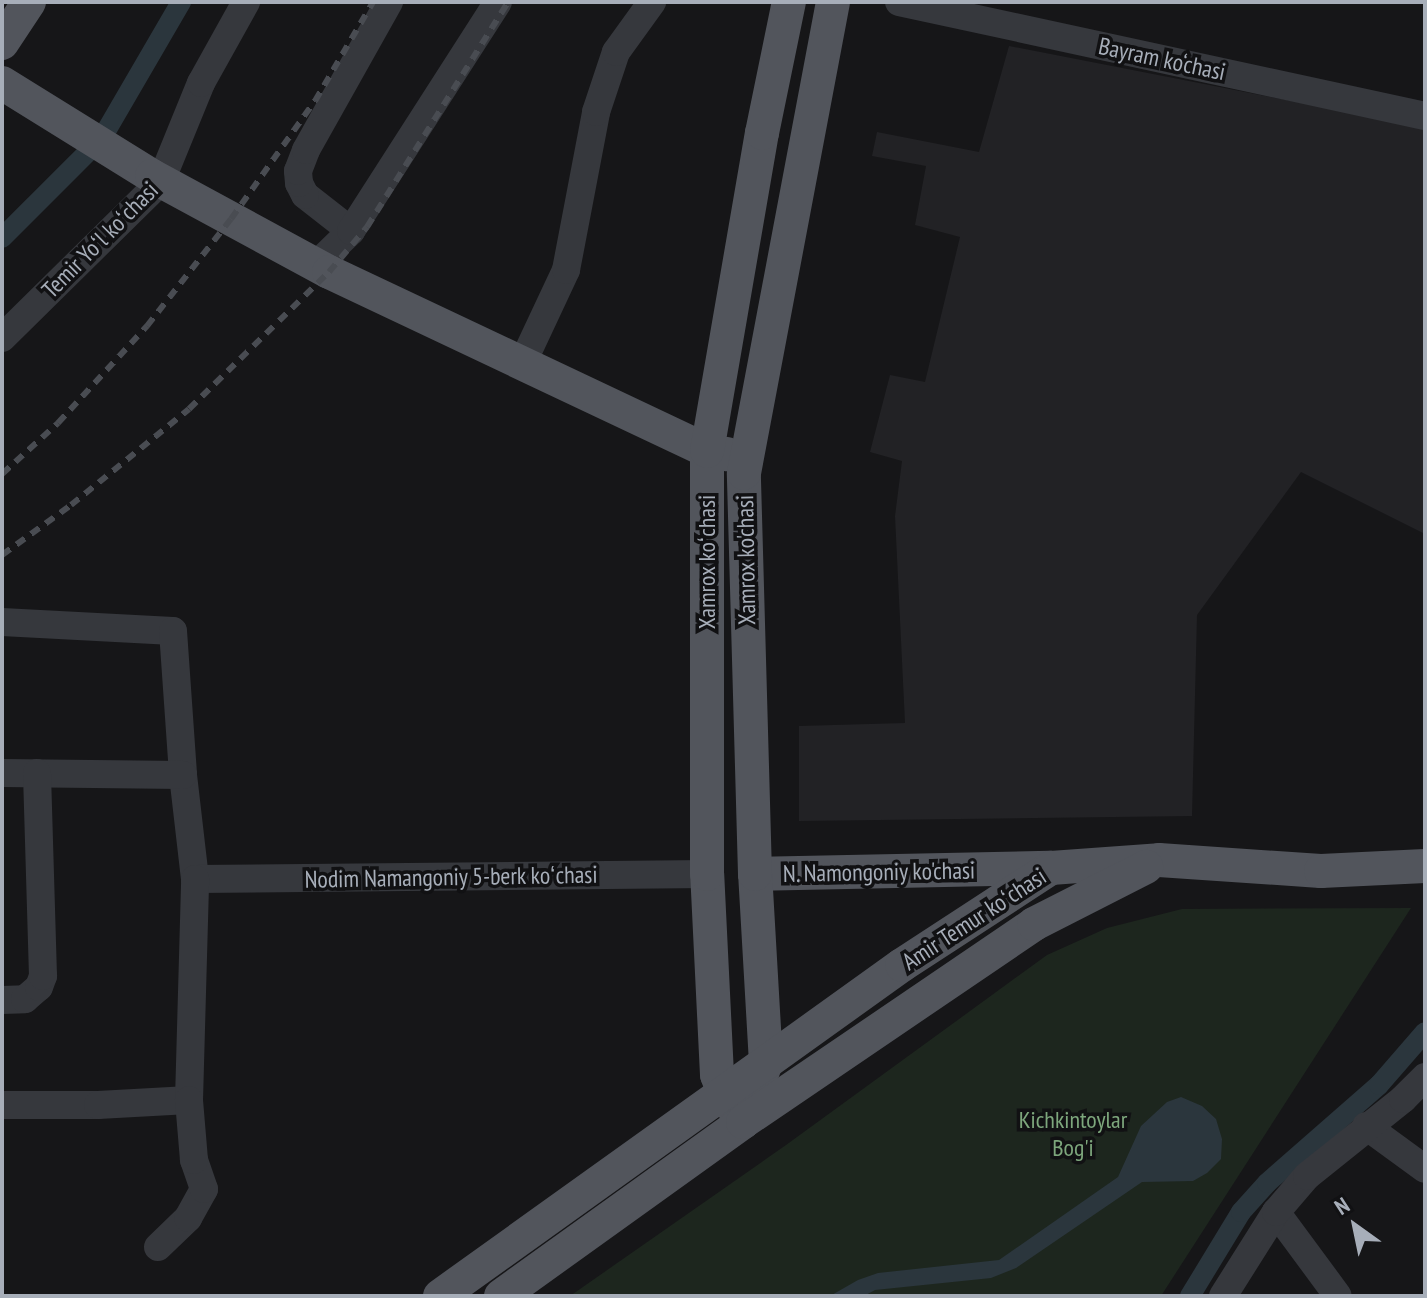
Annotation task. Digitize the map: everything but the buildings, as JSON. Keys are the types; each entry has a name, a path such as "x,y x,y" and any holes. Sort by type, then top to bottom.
{"main road":[{"path":"2,43 29,2"},
{"name":"Xamrox koʻchasi","path":"743,1122 724,1094 717,1075 707,874 707,451 762,133 789,2"},
{"name":"Xamrox ko'chasi","path":"743,1122 766,1063 755,874 744,473 833,2"},
{"path":"2,83 157,178 317,264 707,451 747,457"},
{"path":"1159,860 1321,871 1425,866"},
{"name":"Amir Temur koʻchasi","path":"440,1296 902,965 1051,868 1159,860"},
{"name":"Amir Temur koʻchasi","path":"501,1296 743,1122 1034,924 1159,860"},
{"name":"N. Namongoniy ko'chasi","path":"755,874 1051,868"}],"street":[{"name":"Temir Yoʻl koʻchasi","path":"2,338 157,178 201,83 246,2"},
{"path":"351,231 305,195 298,171 306,150 389,2"},
{"path":"317,264 351,231 498,2"},
{"path":"522,364 566,270 596,112 616,52 652,2"},
{"name":"Bayram ko‘chasi","path":"899,2 1425,116"},
{"path":"2,622 173,631 183,775 195,879 189,1100 194,1160 204,1189 188,1218 158,1247"},
{"path":"2,773 183,775"},
{"path":"2,1000 25,999 39,987 43,976 37,773"},
{"name":"Nodim Namangoniy 5-berk koʻchasi","path":"195,879 707,874"},
{"path":"1223,1296 1276,1212 1307,1176 1403,1099 1425,1077"},
{"path":"2,1105 98,1105 189,1100"},
{"path":"1366,1126 1425,1169"},
{"path":"1276,1212 1338,1296"}],"shaded area":[{"path":"1009,46 1425,127 1425,534 1301,472 1197,615 1192,816 799,821 799,726 905,723 895,516 902,461 870,452 890,375 925,382 960,237 915,225 926,166 872,156 877,132 979,152"},
{"path":"1181,1097 1202,1106 1216,1119 1222,1139 1221,1159 1193,1181 1142,1182 1016,1268 991,1278 875,1290 864,1296 830,1296 878,1273 999,1260 1118,1177 1141,1126 1167,1102"}],"green space":[{"name":"Kichkintoylar Bog'i","path":"1411,908 1161,1296 570,1296 786,1145 1047,955 1107,928 1182,909"}],"waterway":[{"path":"2,238 102,138 181,2"},
{"path":"1190,1296 1241,1212 1267,1183 1379,1085 1425,1032"}],"railway":[{"path":"2,474 58,423 147,326 231,219 315,101 373,2"},
{"path":"2,555 71,505 189,409 329,272 367,227 508,2"}]}
